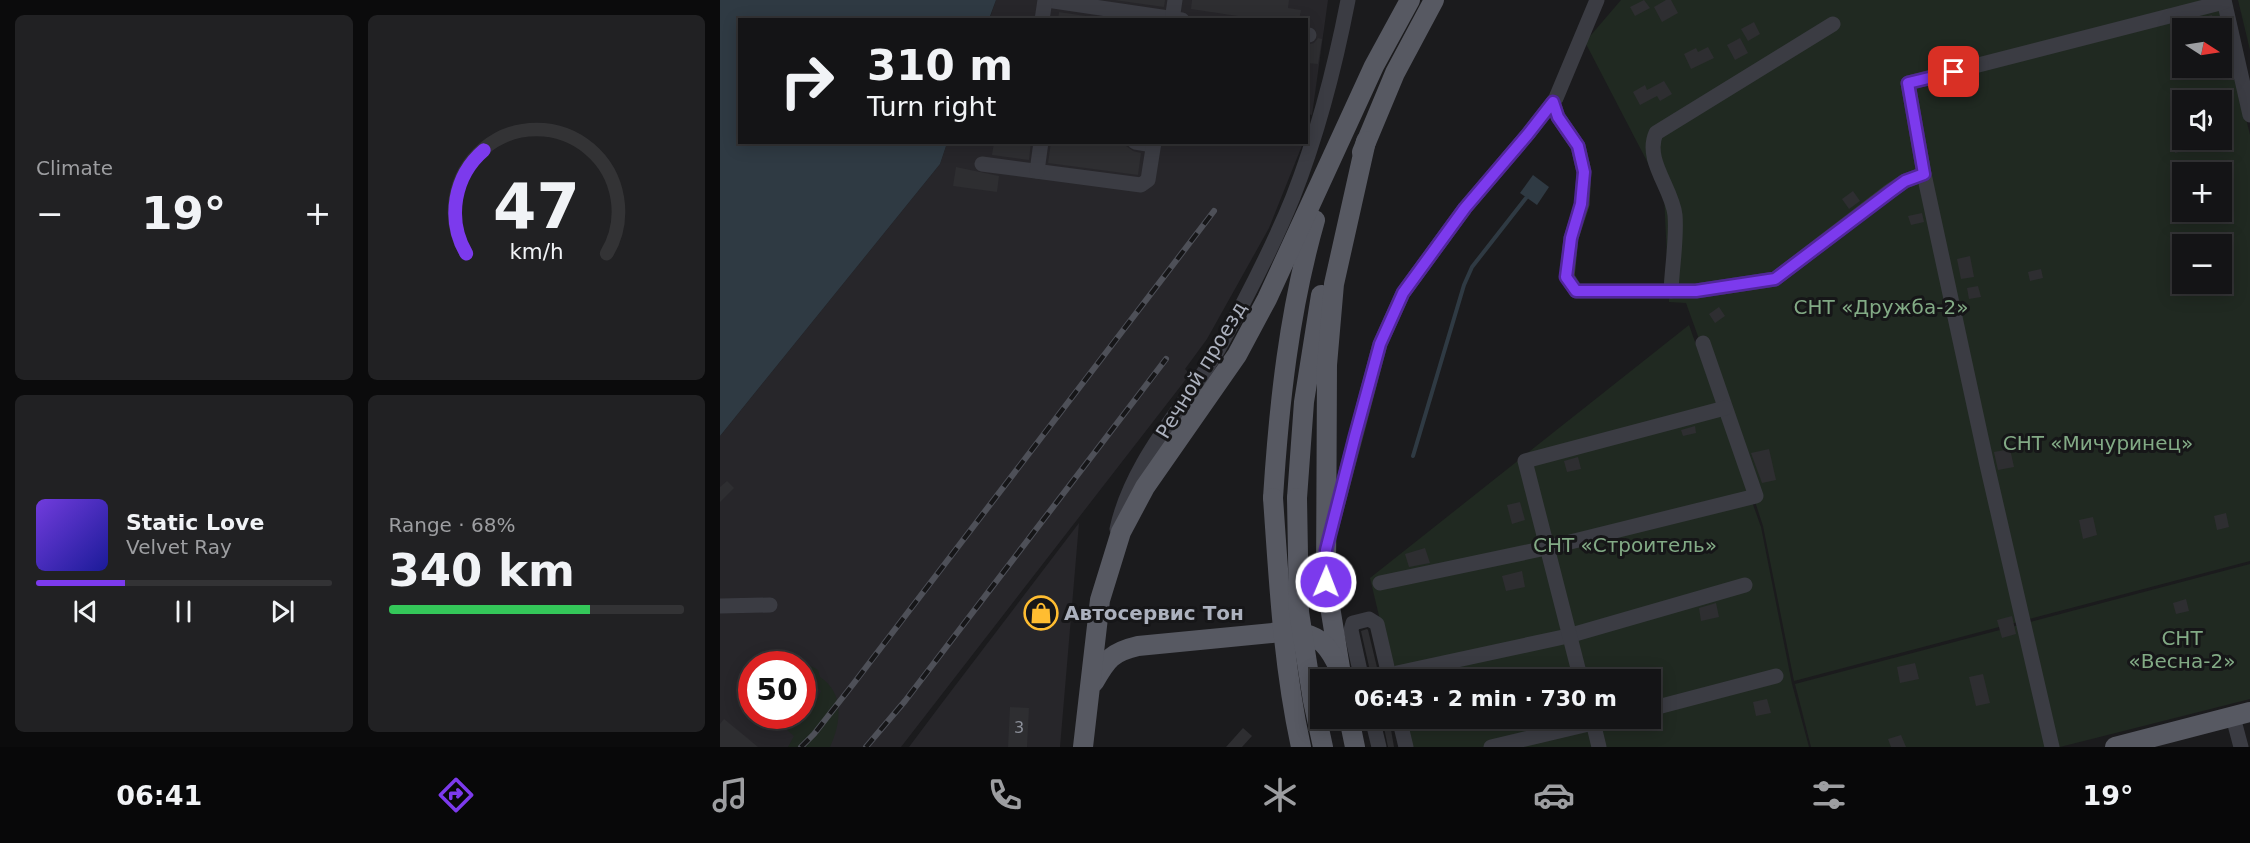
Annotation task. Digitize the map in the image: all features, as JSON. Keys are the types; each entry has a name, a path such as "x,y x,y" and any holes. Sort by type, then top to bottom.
{"main road":[{"path":"1109,568 1132,508 1237,354 1267,299 1374,66 1410,0"},
{"path":"1323,747 1299,612 1298,498 1304,402 1330,252 1357,162 1395,73 1434,0"},
{"path":"1340,669 1326,582 1327,365 1334,284 1366,141"},
{"path":"1301,747 1292,708 1281,617 1273,498 1279,403 1294,306 1305,254 1333,156"},
{"name":"Речной проезд","path":"1083,747 1100,600 1109,568"},
{"path":"1090,690 1106,661 1120,650 1138,646 1292,631 1311,634 1328,647 1338,669"},
{"path":"2115,747 2158,742 2241,715"},
{"path":"1351,729 1355,747"}],"street":[{"path":"1042,18 1046,0 1168,18"},
{"path":"1174,0 1175,18"},
{"name":"Речной проезд","path":"1109,568 1121,511 1133,483 1171,419 1217,351 1256,280 1293,197 1329,85 1348,0"},
{"path":"1326,550 1380,344 1403,293 1465,208 1553,102 1597,0"},
{"path":"2052,747 1989,476 1924,174 1908,83 2224,1 2250,115"},
{"path":"1671,291 1675,215 1668,189 1655,161 1656,133 1833,24"},
{"path":"1553,102 1558,117 1578,146 1584,172 1581,204 1571,238 1566,277 1576,291 1696,291 1775,279 1905,181 1924,174"},
{"path":"1037,171 1041,144"},
{"path":"982,164 1141,185 1148,180 1153,144"},
{"path":"1380,583 1546,548 1756,496 1703,344"},
{"path":"1578,669 1525,461 1725,408"},
{"path":"1424,669 1568,636 1745,585"},
{"path":"720,606 770,605"},
{"path":"1360,669 1351,630 1353,623 1369,619 1377,624 1391,669"},
{"path":"1661,706 1776,676"},
{"path":"2241,715 2241,747"},
{"path":"1375,729 1379,747"},
{"path":"1402,729 1406,747"},
{"path":"1491,747 1561,729"},
{"path":"1594,729 1599,747"}],"shaded area":[{"path":"720,0 996,0 989,18 738,18 738,144 947,144 940,164 720,436"},
{"path":"996,0 1328,0 1312,115 1308,114 1308,18 990,18"},
{"path":"947,144 1303,144 1269,228 1207,339 1185,369 1190,374 901,747 720,747 720,436 940,164"},
{"path":"1533,175 1549,187 1537,205 1520,193"},
{"name":"Автосервис Тон","path":"1079,523 1060,747 909,747 942,703"}],"green space":[{"path":"1621,0 2218,0 2222,18 2172,18 2172,78 2232,78 2232,59 2250,135 2250,561 1794,681 1763,526 1730,425 1686,303 1669,302 1664,194 1585,42"},
{"path":"2238,0 2250,0 2250,50"},
{"name":"СНТ «Строитель»","path":"1689,325 1761,527 1792,684 1809,747 1409,747 1405,729 1661,729 1661,669 1392,669 1370,578"},
{"name":"СНТ «Весна-2»","path":"2250,564 2250,699 2060,747 1811,747 1795,684"},
{"path":"816,669 820,677 834,691 839,709 837,729 830,747 788,747 794,736 786,729 816,729 816,702 821,691 816,686"}],"building":[{"path":"1114,0 1165,0 1164,7"},
{"path":"1192,0 1289,0 1288,8 1301,10 1299,18 1251,18 1191,9"},
{"path":"1644,0 1650,8 1635,16 1630,7"},
{"path":"1666,0 1671,0 1678,13 1662,22 1654,7"},
{"path":"1059,12 1099,18 1058,18"},
{"path":"1754,22 1760,34 1748,41 1741,29"},
{"path":"1318,38 1322,39 1318,64 1308,63 1308,44 1314,43"},
{"path":"1740,38 1748,53 1735,60 1727,45"},
{"path":"1708,47 1714,58 1691,69 1684,54 1696,48 1698,52"},
{"path":"1664,81 1672,94 1660,101 1657,96 1640,105 1633,92 1645,85 1647,90"},
{"path":"994,144 1031,144 1029,160 992,155"},
{"path":"1051,144 1112,144 1126,146 1141,153 1138,175 1048,163"},
{"path":"956,167 999,176 997,192 953,186"},
{"path":"1853,191 1860,201 1849,209 1842,199"},
{"path":"1922,213 1924,222 1911,225 1908,216"},
{"path":"1970,256 1974,277 1961,279 1957,259"},
{"path":"2041,269 2043,278 2030,281 2028,272"},
{"path":"1978,286 1981,297 1969,299 1967,288"},
{"path":"1719,307 1725,316 1715,323 1709,314"},
{"path":"1695,426 1696,433 1683,436 1681,430"},
{"path":"1769,449 1776,480 1762,483 1751,453"},
{"path":"2010,449 2014,467 1998,470 1994,452"},
{"path":"1578,457 1581,469 1567,472 1564,461"},
{"path":"727,481 734,488 720,502 720,487"},
{"path":"1520,502 1525,520 1512,524 1507,505"},
{"path":"2226,513 2229,527 2217,530 2214,516"},
{"path":"2093,517 2097,535 2083,539 2079,520"},
{"path":"1425,548 1430,563 1409,567 1405,554"},
{"path":"1522,571 1525,587 1506,591 1502,576"},
{"path":"2186,599 2189,611 2176,614 2173,603"},
{"path":"1716,603 1719,617 1701,621 1699,608"},
{"path":"2012,616 2016,634 2002,638 1997,620"},
{"path":"1368,630 1377,669 1370,669 1361,631"},
{"path":"1915,663 1919,679 1900,683 1897,667"},
{"path":"1983,674 1990,703 1976,706 1969,677"},
{"path":"1767,699 1771,713 1756,716 1753,702"},
{"path":"1010,707 1029,708 1027,747 1008,747"},
{"path":"724,719 758,747 720,747 720,724"},
{"path":"1243,728 1252,736 1242,747 1226,747"},
{"path":"1384,729 1391,729 1394,747 1388,747"},
{"path":"1901,735 1906,747 1891,747 1888,739"}],"waterway":[{"path":"1413,456 1464,285 1472,267 1526,198"}],"railway":[{"path":"801,747 854,683 1214,211"},
{"path":"866,747 905,701 1166,359"}],"place":[{"name":"Автосервис Тон","path":"1041,613"}],"route":[{"path":"1326,582 1326,550 1355,436 1380,344 1403,293 1465,208 1553,102 1558,117 1578,146 1584,172 1581,204 1571,238 1566,277 1576,291 1696,291 1775,279 1905,181 1924,174 1908,83 1954,72"}],"park label":[{"name":"СНТ «Дружба-2»","path":"1881,307"},
{"name":"СНТ «Мичуринец»","path":"2098,443"}]}
